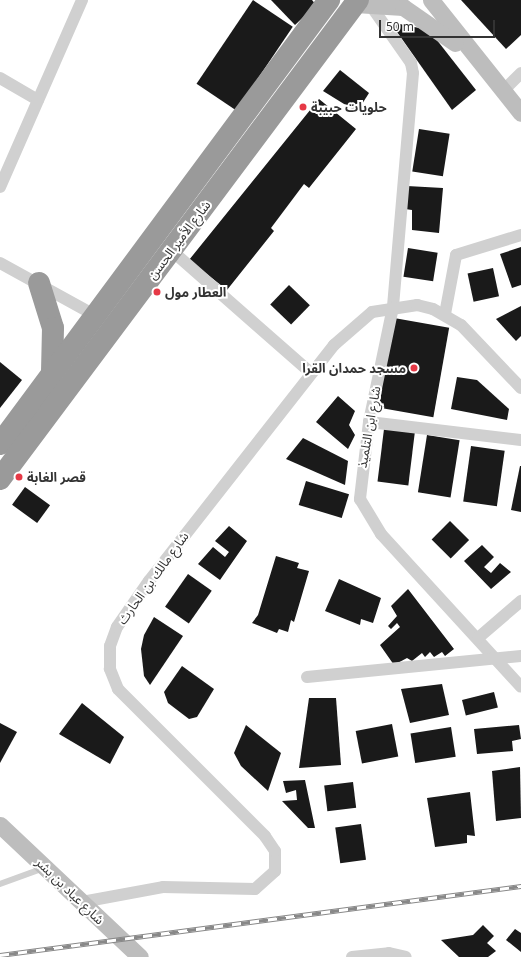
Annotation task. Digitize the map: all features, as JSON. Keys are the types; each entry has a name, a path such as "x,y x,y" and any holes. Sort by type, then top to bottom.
{"highway":[{"name":"شارع الأمير الحسن","path":"0,444 94,314 329,0"},
{"name":"شارع الأمير الحسن","path":"0,480 171,250 360,2"},
{"path":"39,283 53,328 52,373"}],"street":[{"path":"0,187 82,0"},
{"path":"431,0 471,55 521,114"},
{"path":"360,2 388,3 418,15 471,55"},
{"name":"شارع ابن التلميذ","path":"360,2 413,67 393,307 369,422 359,489 363,509 381,534 478,638 521,687"},
{"path":"502,92 521,73"},
{"path":"0,78 38,100"},
{"path":"445,314 456,255 521,235"},
{"path":"171,250 312,373"},
{"path":"0,261 114,326"},
{"name":"شارع مالك بن الحارث","path":"82,902 163,887 255,889 275,871 275,851 265,836 118,689 110,669 110,646 116,627 149,581 312,373 350,328 372,312 393,307 417,306 445,314 477,339 521,388"},
{"path":"369,422 521,440"},
{"path":"478,638 521,601"},
{"path":"307,677 493,656 521,656"},
{"name":"شارع عباد بن بشر","path":"0,825 140,957"},
{"path":"352,957 389,955 406,957"}],"lane":[{"path":"0,884 46,867"}],"building":[{"path":"253,0 293,27 236,111 197,84"},
{"path":"271,0 312,0 316,5 295,25"},
{"path":"461,0 521,0 521,35 506,49"},
{"path":"390,22 429,30 476,90 452,110"},
{"path":"340,70 369,93 357,112 323,91"},
{"path":"319,99 356,129 309,188 304,184 271,228 274,231 227,290 189,260"},
{"path":"419,129 450,134 443,176 412,171"},
{"path":"407,186 443,188 439,233 412,230 412,210 405,209"},
{"path":"521,247 521,285 512,288 500,254"},
{"path":"408,248 438,253 433,281 403,277"},
{"path":"493,268 499,296 474,302 468,273"},
{"path":"289,285 310,305 291,325 270,304"},
{"path":"521,306 521,336 516,341 496,319"},
{"name":"مسجد حمدان القرا","path":"394,318 449,328 433,417 378,408"},
{"path":"0,362 22,380 0,408"},
{"path":"457,377 477,380 509,409 507,420 451,409"},
{"path":"338,396 355,411 349,425 355,435 348,449 316,422"},
{"path":"384,429 415,433 408,485 378,482"},
{"path":"427,435 460,440 451,497 418,492"},
{"path":"303,438 348,461 345,485 286,459"},
{"path":"471,446 505,451 497,506 463,501"},
{"path":"521,466 521,512 511,510"},
{"path":"306,481 349,494 342,518 299,505"},
{"path":"25,487 50,505 37,523 12,505"},
{"path":"450,521 469,540 451,558 432,539"},
{"path":"229,526 247,541 220,580 198,564 213,547 225,557 229,552 215,541"},
{"path":"482,545 494,557 484,567 491,573 500,563 511,572 491,589 464,561"},
{"path":"276,556 299,563 297,568 309,571 294,622 291,620 288,632 279,629 277,633 252,623 258,615"},
{"path":"188,574 212,591 189,623 165,607"},
{"path":"339,579 381,598 373,623 361,619 360,625 325,611"},
{"path":"408,589 454,649 445,656 442,652 434,657 430,652 425,657 422,653 412,661 407,658 394,665 380,645 400,627 397,623 391,629 388,626 397,616 391,606"},
{"path":"154,617 183,636 150,685 144,676 141,649 144,635"},
{"path":"182,666 214,689 197,717 189,719 168,703 164,692"},
{"path":"442,684 449,715 410,723 401,689"},
{"path":"494,692 498,708 466,716 462,700"},
{"path":"309,698 336,698 341,765 299,768"},
{"path":"82,703 124,737 110,764 59,734"},
{"path":"0,723 17,732 0,763"},
{"path":"392,724 398,756 362,763 356,731"},
{"path":"246,725 281,753 268,791 241,766 234,753"},
{"path":"519,725 521,739 512,741 513,751 477,754 474,729"},
{"path":"451,727 456,757 415,763 411,733"},
{"path":"520,767 521,818 496,821 492,771"},
{"path":"305,780 315,828 308,828 282,801 297,800 296,790 286,793 283,781"},
{"path":"353,782 356,808 327,811 324,786"},
{"path":"470,792 475,836 467,835 467,843 435,847 427,798"},
{"path":"361,824 366,860 340,863 335,828"},
{"path":"483,925 494,936 487,943 496,951 488,957 459,957 441,940 473,935"},
{"path":"515,929 521,933 521,952 506,940"}],"railway":[{"path":"0,955 521,886"}],"place":[{"name":"حلويات حبيبة","path":"303,107"},
{"name":"العطار مول","path":"157,292"},
{"name":"مسجد حمدان القرا","path":"414,368"},
{"name":"قصر الغابة","path":"19,477"}]}
